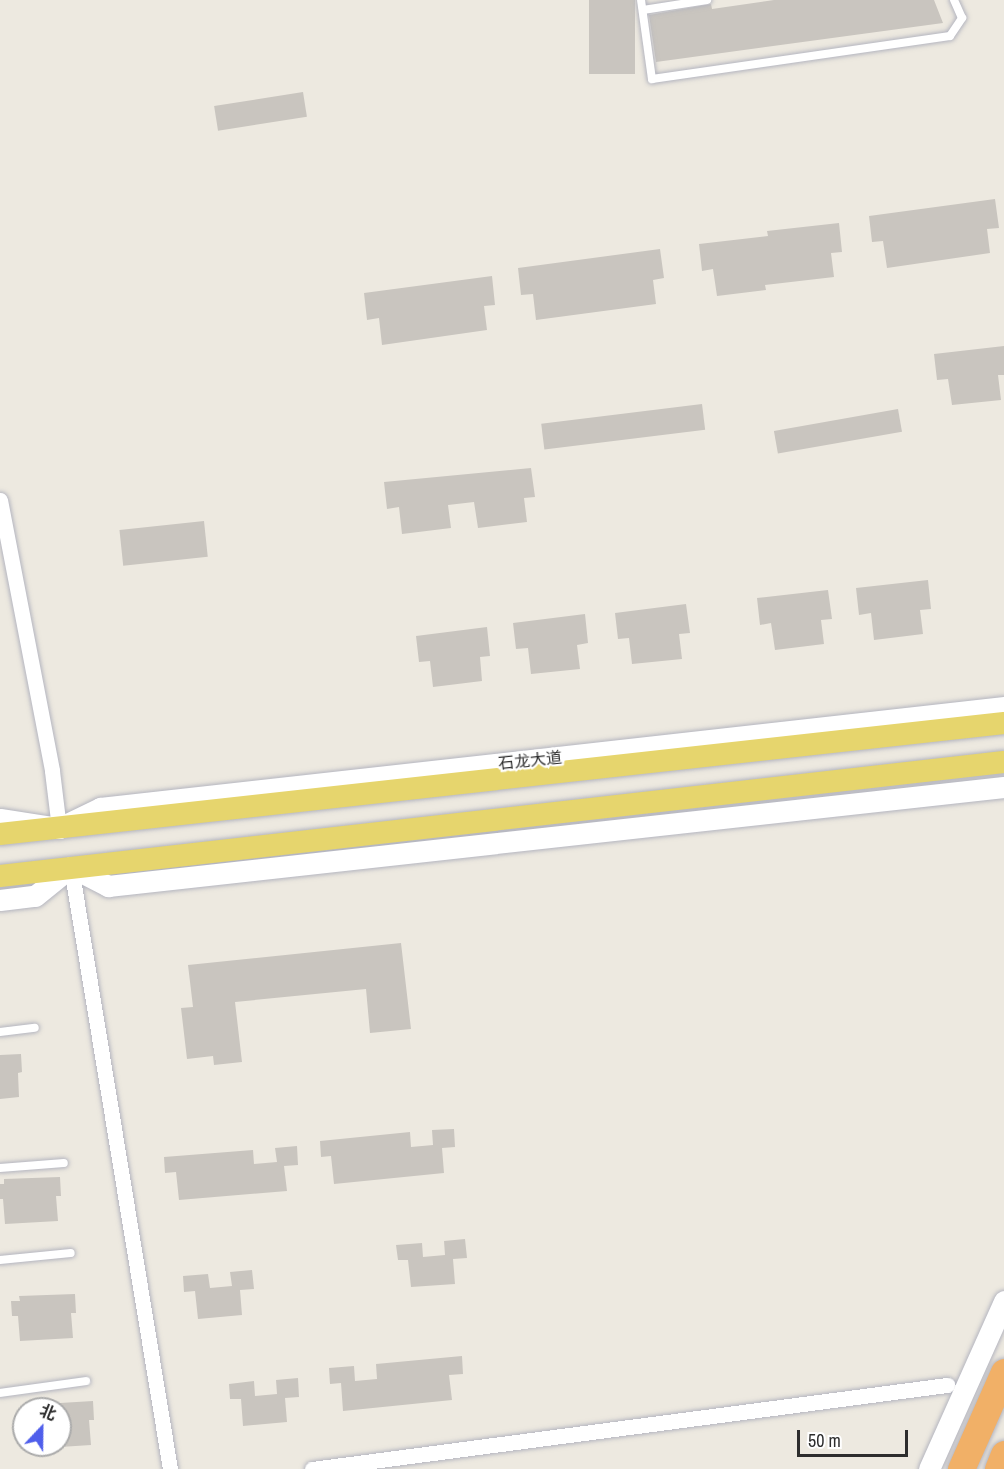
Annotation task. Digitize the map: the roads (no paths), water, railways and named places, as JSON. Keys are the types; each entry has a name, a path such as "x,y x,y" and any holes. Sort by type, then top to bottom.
{"highway":[{"path":"962,1469 1004,1372"},
{"path":"998,1469 1004,1454"}],"main road":[{"name":"石龙大道","path":"0,834 1004,723"},
{"path":"0,876 1004,762"}],"street":[{"path":"0,500 52,771 59,828"},
{"name":"石龙大道","path":"0,819 59,828 100,808 1004,706"},
{"path":"71,867 108,886 1004,787"},
{"path":"0,900 35,896 71,867"},
{"path":"71,867 170,1469"},
{"path":"929,1469 1004,1301"},
{"path":"312,1469 947,1385"}],"lane":[{"path":"641,0 651,79 950,36 962,18 954,0"},
{"path":"643,10 707,0"},
{"path":"0,1032 35,1028"},
{"path":"0,1168 64,1163"},
{"path":"0,1260 71,1253"},
{"path":"0,1393 86,1381"}]}
